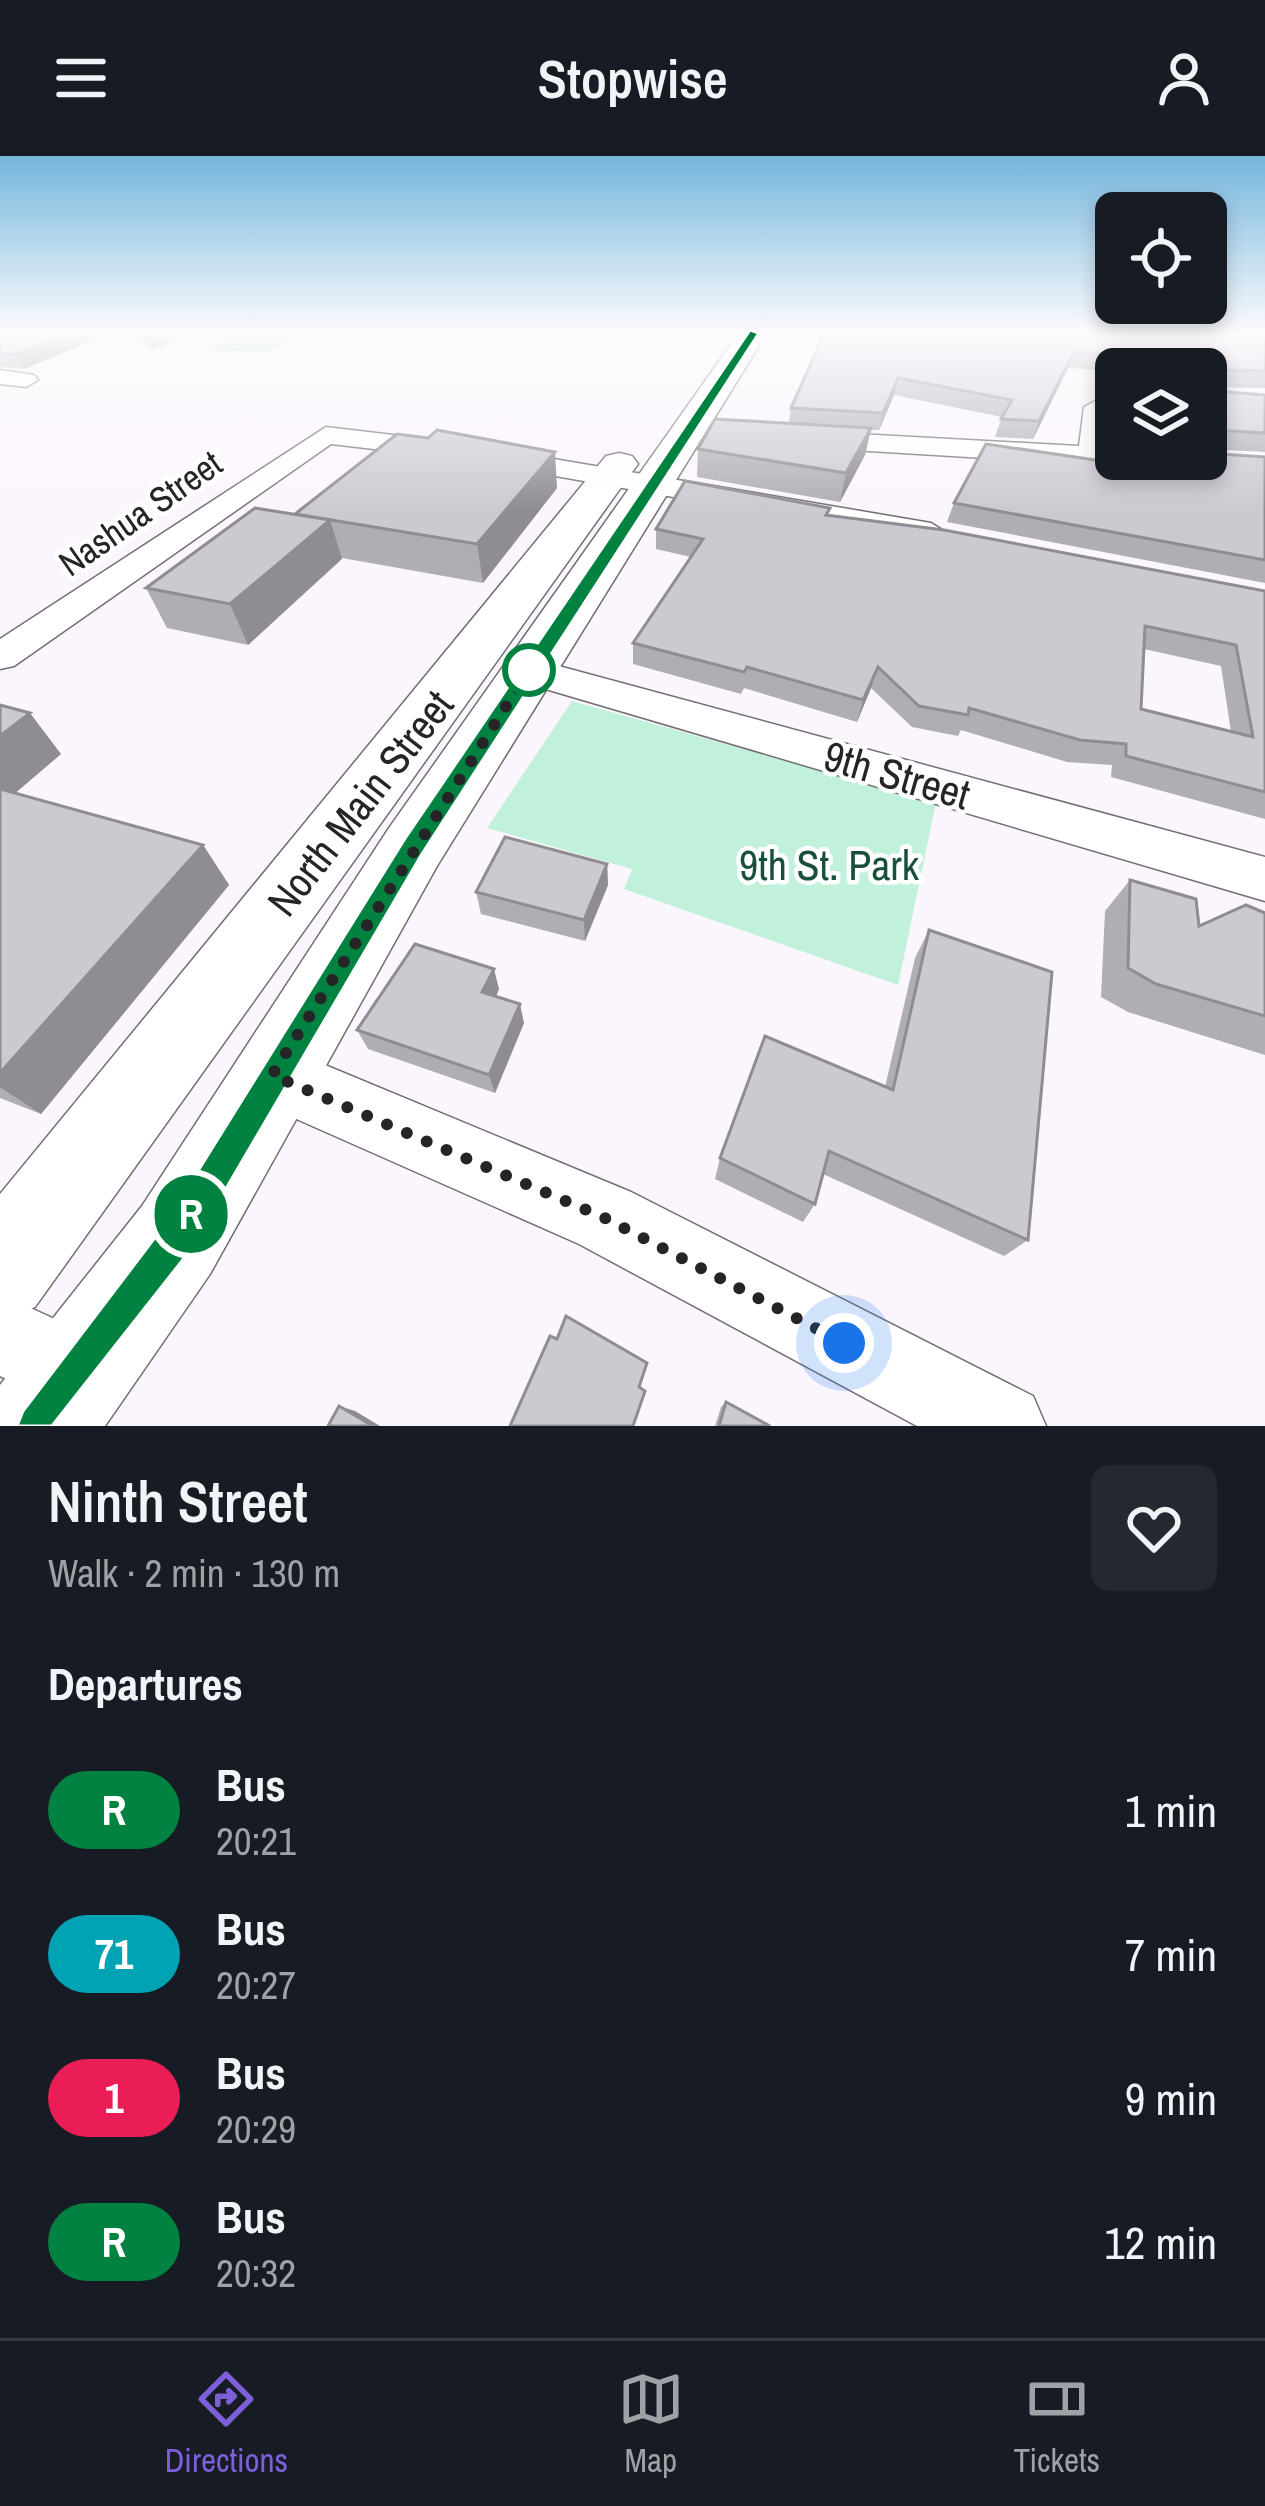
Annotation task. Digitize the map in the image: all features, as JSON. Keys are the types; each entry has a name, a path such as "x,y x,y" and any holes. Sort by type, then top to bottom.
{"main road":[{"name":"North Main Street","path":"0,1272 665,456 692,392"},
{"name":"North Main Street","path":"58,1399 176,1240 272,1075 665,456 710,392"}],"street":[{"name":"Nashua Street","path":"0,656 326,435 665,456"},
{"path":"780,438 1095,456"},
{"path":"665,456 974,542"},
{"name":"9th Street","path":"529,671 1265,879"},
{"path":"272,1075 605,1218 1003,1426"},
{"path":"0,1334 58,1399"}],"green space":[{"name":"9th St. Park","path":"572,701 936,803 898,985 624,889 632,869 487,828"}],"building":[{"path":"798,392 892,392 883,413 791,408"},
{"path":"972,392 1054,392 1039,421 1001,419 1012,400"},
{"path":"1227,392 1265,395 1265,433 1227,431"},
{"path":"715,419 871,428 846,473 698,449"},
{"path":"437,430 555,452 477,544 295,514 397,434 428,438"},
{"path":"986,444 1095,460 1095,480 1227,480 1227,454 1265,457 1265,560 954,503"},
{"path":"685,481 830,508 826,515 944,530 1265,591 1265,792 1126,756 1126,744 1080,740 969,708 968,715 919,706 878,667 863,700 747,667 744,672 633,643 703,539 656,529","holes":["1145,626 1236,645 1253,737 1141,709"]},
{"path":"255,508 330,520 230,604 146,588"},
{"path":"0,705 30,713 0,736"},
{"path":"0,789 203,845 0,1073"},
{"path":"505,837 607,864 584,920 476,892"},
{"path":"1130,880 1196,899 1199,926 1246,905 1265,913 1265,1016 1156,984 1128,968"},
{"path":"929,930 1052,972 1028,1240 829,1151 815,1204 720,1158 765,1036 893,1090"},
{"path":"415,944 494,969 482,992 520,1004 489,1075 357,1030"},
{"path":"566,1316 647,1363 639,1387 645,1391 633,1426 510,1426 550,1336 557,1339"},
{"path":"726,1402 770,1426 719,1426"},
{"path":"339,1406 373,1426 328,1426"}],"bus line":[{"name":"R","path":"38,1426 176,1240 413,847 712,392"}],"route":[{"path":"529,670 272,1075 605,1218 844,1343"}]}
